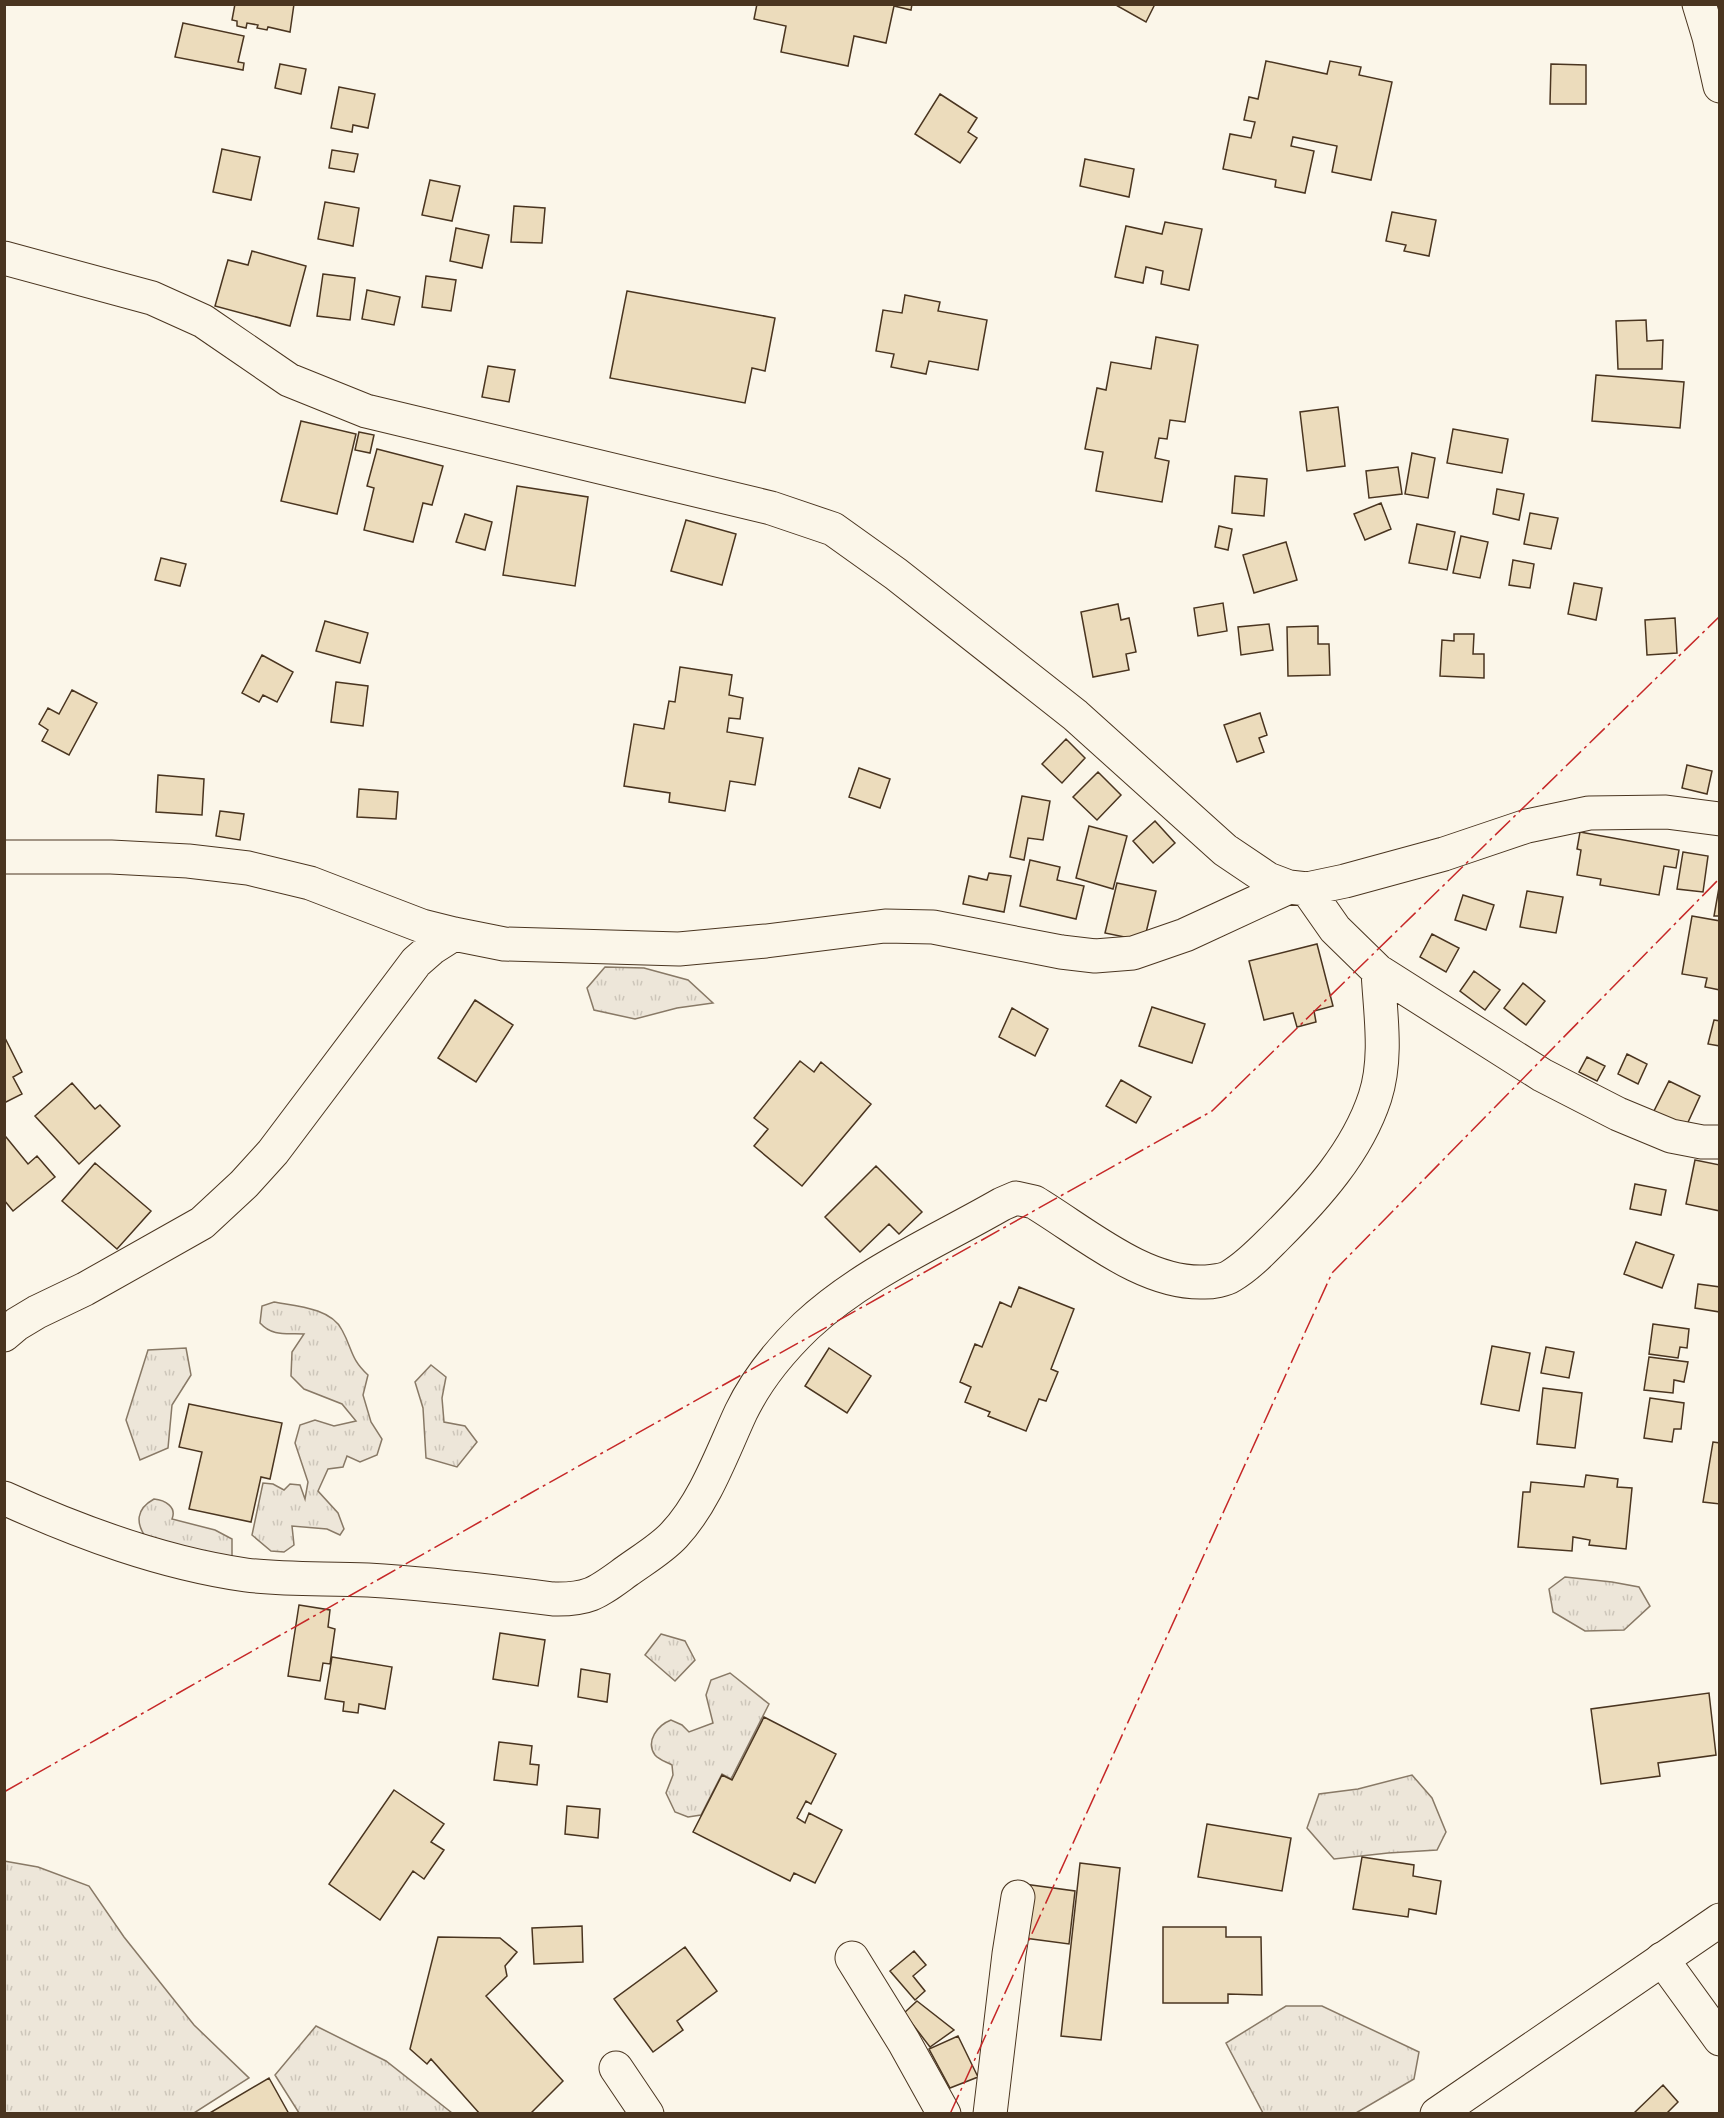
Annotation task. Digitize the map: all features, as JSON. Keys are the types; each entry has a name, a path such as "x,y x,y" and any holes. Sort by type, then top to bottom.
{"street":[{"path":"1699,4 1709,37 1719,86"},
{"path":"4,258 152,298 203,321 290,380 366,411 771,508 833,529 896,573 1066,708 1225,850 1268,879 1298,888 1335,929 1378,971 1542,1075 1608,1109 1671,1136 1702,1142 1719,1142"},
{"path":"4,857 111,857 188,861 248,868 310,883 422,926 504,944 679,949 885,926 914,926 933,927 1061,952 1095,956 1133,953 1185,935 1298,888 1363,876 1444,854 1527,826 1589,813 1666,812 1719,819"},
{"path":"4,1335 37,1312 85,1289 202,1223 244,1184 273,1152 416,962 454,934"},
{"path":"4,1498 71,1527 151,1554 244,1575 279,1579 404,1583 553,1599 575,1599 598,1592 674,1535 702,1495 722,1458 742,1411 761,1378 784,1348 808,1324 844,1295 884,1268 1002,1204 1016,1198 1034,1202 1141,1268 1180,1280 1205,1282 1230,1278 1259,1255 1302,1212 1335,1172 1361,1129 1375,1097 1383,1046 1378,971"},
{"path":"990,2114 1018,1898"},
{"path":"1437,2114 1719,1920"},
{"path":"852,1958 904,2042 944,2114"},
{"path":"1662,1959 1719,2039"},
{"path":"616,2068 647,2114"}],"green space":[{"path":"605,967 644,968 688,980 713,1003 677,1008 635,1019 594,1010 587,988"},
{"path":"274,1302 312,1309 330,1317 337,1323 355,1359 368,1375 363,1395 371,1422 382,1439 377,1455 360,1462 347,1456 343,1467 328,1469 318,1491 338,1513 344,1529 340,1535 327,1529 292,1526 294,1545 284,1552 271,1551 252,1535 263,1483 273,1484 284,1490 290,1484 300,1485 305,1499 308,1482 295,1443 300,1425 315,1420 334,1426 356,1421 342,1404 304,1389 291,1376 292,1352 304,1334 275,1332 260,1323 262,1306"},
{"path":"186,1348 191,1375 172,1405 168,1448 140,1460 126,1420 148,1350"},
{"path":"431,1365 446,1377 442,1398 444,1422 465,1426 477,1442 457,1467 426,1458 423,1408 415,1382"},
{"path":"154,1499 169,1505 173,1511 172,1519 215,1530 232,1539 232,1562 147,1539 140,1527 139,1517 144,1507"},
{"path":"1565,1577 1639,1587 1650,1606 1624,1630 1585,1631 1553,1612 1549,1589"},
{"path":"661,1634 685,1641 695,1660 675,1681 645,1655"},
{"path":"730,1673 769,1704 731,1779 722,1774 701,1815 688,1817 675,1812 666,1793 673,1775 672,1765 655,1755 652,1750 652,1739 662,1726 671,1720 682,1725 689,1732 713,1723 706,1695 711,1680"},
{"path":"1412,1775 1432,1798 1446,1832 1437,1850 1334,1859 1307,1828 1319,1794 1358,1789"},
{"path":"4,1861 38,1867 89,1886 124,1937 194,2025 249,2078 194,2113 5,2113"},
{"path":"1286,2006 1322,2006 1419,2052 1414,2079 1356,2113 1263,2113 1226,2043"},
{"path":"316,2026 386,2061 452,2113 299,2113 275,2075"}],"building":[{"path":"235,4 294,4 290,32 268,27 267,30 257,28 258,25 247,23 246,28 237,26 237,21 232,20"},
{"path":"757,4 912,4 911,10 894,6 886,43 854,36 848,66 781,52 786,26 754,19"},
{"path":"1114,4 1155,4 1146,22"},
{"path":"183,23 244,36 238,62 244,63 243,70 175,57"},
{"path":"1266,61 1327,74 1330,61 1361,67 1359,75 1392,82 1371,180 1332,172 1337,146 1293,137 1291,146 1314,151 1305,193 1275,187 1276,180 1223,169 1230,134 1251,138 1255,122 1244,120 1249,97 1258,99"},
{"path":"280,64 306,69 301,94 275,88"},
{"path":"1551,64 1586,65 1586,104 1550,104"},
{"path":"339,87 375,94 368,128 353,125 352,132 331,128"},
{"path":"940,94 977,118 968,132 977,138 960,163 915,134"},
{"path":"222,149 260,157 251,200 213,192"},
{"path":"332,150 358,154 354,172 329,168"},
{"path":"1085,159 1134,169 1129,197 1080,186"},
{"path":"430,180 460,186 452,221 422,215"},
{"path":"325,202 359,208 353,246 318,239"},
{"path":"514,206 545,208 542,243 511,242"},
{"path":"1392,212 1436,220 1429,256 1404,251 1406,245 1386,241"},
{"path":"1165,222 1202,229 1189,290 1161,284 1163,271 1146,267 1143,283 1115,277 1126,226 1162,234"},
{"path":"456,228 489,235 482,268 450,261"},
{"path":"252,251 306,266 290,326 215,306 228,260 248,265"},
{"path":"323,274 355,278 350,320 317,316"},
{"path":"426,276 456,280 451,311 422,307"},
{"path":"367,290 400,297 394,325 362,319"},
{"path":"627,291 775,318 765,371 752,368 745,403 610,378"},
{"path":"905,295 940,302 938,311 987,320 978,370 929,361 926,374 891,367 894,354 876,351 883,310 902,313"},
{"path":"1646,320 1647,341 1663,340 1662,369 1618,369 1616,321"},
{"path":"1156,337 1198,345 1185,422 1170,420 1167,439 1159,438 1155,458 1169,461 1162,502 1096,491 1103,452 1085,449 1097,388 1106,390 1111,362 1151,369"},
{"path":"488,366 515,370 509,402 482,397"},
{"path":"1596,375 1684,382 1680,428 1592,421"},
{"path":"1338,407 1345,466 1307,471 1300,412"},
{"path":"301,421 356,434 337,514 281,501"},
{"path":"1453,429 1508,439 1502,473 1447,463"},
{"path":"359,432 374,435 370,453 355,450"},
{"path":"377,449 443,466 432,505 423,503 413,542 364,530 374,488 367,486"},
{"path":"1412,453 1435,458 1428,498 1405,494"},
{"path":"1398,467 1402,494 1369,498 1366,471"},
{"path":"1235,476 1267,479 1264,516 1232,513"},
{"path":"517,486 588,497 575,586 503,575"},
{"path":"1497,489 1524,494 1519,520 1493,514"},
{"path":"1381,503 1391,529 1365,540 1354,514"},
{"path":"1530,513 1558,518 1551,549 1524,544"},
{"path":"465,514 492,522 485,550 456,542"},
{"path":"686,520 736,534 722,585 671,571"},
{"path":"1417,524 1455,532 1447,570 1409,563"},
{"path":"1219,526 1232,529 1228,550 1215,547"},
{"path":"1461,536 1488,542 1480,578 1453,573"},
{"path":"1286,542 1297,580 1254,593 1243,555"},
{"path":"161,558 186,564 180,586 155,580"},
{"path":"1513,560 1534,564 1530,588 1509,585"},
{"path":"1574,583 1602,588 1596,620 1568,614"},
{"path":"1223,603 1227,631 1198,636 1194,608"},
{"path":"1118,604 1121,620 1129,618 1136,652 1126,654 1129,670 1093,677 1081,612"},
{"path":"1675,618 1677,653 1647,655 1645,620"},
{"path":"325,621 368,633 360,663 316,651"},
{"path":"1269,624 1273,650 1241,655 1238,627"},
{"path":"1318,626 1318,644 1329,644 1330,675 1288,676 1287,627"},
{"path":"1454,634 1474,634 1473,654 1484,654 1484,678 1440,676 1442,640 1454,641"},
{"path":"262,655 293,672 277,702 263,695 259,702 242,693"},
{"path":"680,667 732,675 729,695 743,698 740,719 729,718 727,732 763,738 755,785 730,781 725,811 669,802 670,793 624,786 634,724 664,729 669,701 675,702"},
{"path":"336,682 368,686 363,726 331,722"},
{"path":"72,690 97,703 69,755 42,741 48,730 39,724 48,708 59,714"},
{"path":"1260,713 1267,735 1259,738 1264,752 1237,762 1224,725"},
{"path":"1066,739 1085,758 1062,783 1042,764"},
{"path":"1687,765 1712,771 1707,794 1682,788"},
{"path":"859,768 890,779 880,808 849,797"},
{"path":"1098,772 1121,795 1097,820 1073,797"},
{"path":"158,775 204,779 202,815 156,812"},
{"path":"359,789 398,792 396,819 357,817"},
{"path":"1022,796 1050,801 1043,840 1028,838 1024,860 1010,857"},
{"path":"220,811 244,814 240,840 216,836"},
{"path":"1155,821 1175,843 1153,863 1133,841"},
{"path":"1089,826 1127,836 1113,889 1076,878"},
{"path":"1580,832 1679,850 1676,868 1664,866 1659,895 1600,885 1601,879 1577,875 1581,850 1577,849"},
{"path":"1683,852 1708,856 1703,892 1677,889"},
{"path":"1030,860 1060,867 1057,880 1084,886 1076,919 1020,906"},
{"path":"989,873 1011,876 1004,912 963,904 969,876 987,880"},
{"path":"1720,882 1720,916 1714,916"},
{"path":"1117,883 1156,891 1144,941 1105,933"},
{"path":"1527,891 1563,897 1556,933 1520,927"},
{"path":"1463,895 1494,905 1486,930 1455,920"},
{"path":"1692,916 1720,921 1720,990 1705,987 1707,978 1682,974"},
{"path":"1432,934 1459,948 1446,972 1420,957"},
{"path":"1317,944 1333,1006 1314,1011 1316,1022 1297,1027 1293,1013 1264,1020 1249,961"},
{"path":"1474,971 1500,990 1485,1010 1460,991"},
{"path":"1523,983 1545,1001 1526,1025 1504,1008"},
{"path":"475,1000 513,1025 476,1082 438,1058"},
{"path":"1152,1007 1205,1024 1192,1063 1139,1046"},
{"path":"1012,1008 1048,1029 1035,1056 999,1037"},
{"path":"1714,1020 1720,1021 1720,1046 1708,1044"},
{"path":"4,1036 22,1072 13,1077 22,1094 4,1103"},
{"path":"1627,1054 1647,1064 1638,1084 1618,1074"},
{"path":"1587,1057 1605,1066 1597,1081 1579,1072"},
{"path":"800,1061 814,1072 821,1062 871,1104 802,1186 754,1146 768,1129 754,1118"},
{"path":"1121,1080 1151,1097 1136,1123 1106,1106"},
{"path":"1669,1081 1700,1096 1684,1131 1652,1115"},
{"path":"72,1083 95,1109 100,1105 120,1126 79,1164 35,1116"},
{"path":"6,1137 28,1164 37,1156 55,1177 13,1211 4,1200 4,1139"},
{"path":"1695,1160 1720,1165 1720,1211 1686,1204"},
{"path":"95,1163 151,1211 117,1249 62,1201"},
{"path":"876,1166 922,1212 899,1234 889,1224 860,1252 825,1217"},
{"path":"1635,1184 1666,1190 1661,1215 1630,1209"},
{"path":"1636,1242 1674,1255 1662,1288 1624,1274"},
{"path":"1698,1284 1720,1287 1720,1312 1695,1308"},
{"path":"1019,1287 1074,1309 1051,1369 1058,1372 1046,1401 1039,1399 1026,1431 988,1416 990,1412 965,1402 971,1387 960,1382 975,1344 982,1347 1000,1302 1011,1307"},
{"path":"1653,1324 1689,1329 1687,1348 1680,1347 1678,1358 1649,1354"},
{"path":"1492,1346 1530,1353 1519,1411 1481,1404"},
{"path":"1546,1347 1574,1352 1569,1378 1541,1373"},
{"path":"829,1348 871,1376 847,1413 805,1386"},
{"path":"1649,1357 1688,1362 1684,1382 1674,1380 1673,1393 1644,1390"},
{"path":"1543,1388 1582,1393 1575,1448 1537,1444"},
{"path":"1650,1398 1684,1403 1681,1429 1674,1429 1672,1442 1644,1438"},
{"path":"189,1404 282,1423 270,1479 261,1477 251,1522 189,1509 202,1452 179,1447"},
{"path":"1713,1442 1720,1443 1720,1504 1703,1502"},
{"path":"1586,1475 1618,1479 1617,1487 1632,1488 1626,1549 1589,1545 1590,1540 1573,1537 1572,1551 1518,1547 1523,1492 1530,1492 1531,1482 1584,1487"},
{"path":"299,1605 330,1610 328,1627 335,1629 330,1664 323,1663 320,1681 288,1676"},
{"path":"500,1633 545,1640 538,1686 493,1679"},
{"path":"332,1657 392,1667 385,1709 359,1704 358,1713 343,1711 344,1702 325,1699"},
{"path":"581,1669 610,1674 607,1702 578,1697"},
{"path":"1709,1693 1716,1755 1658,1763 1660,1776 1601,1784 1591,1709"},
{"path":"764,1717 836,1754 811,1804 806,1801 797,1818 805,1823 809,1813 842,1830 815,1883 794,1873 790,1881 693,1832 722,1775 732,1780"},
{"path":"499,1742 532,1746 530,1764 539,1765 537,1785 494,1780"},
{"path":"394,1790 444,1824 431,1842 444,1850 424,1879 413,1871 380,1920 329,1884"},
{"path":"567,1806 600,1809 598,1838 565,1834"},
{"path":"1207,1824 1291,1838 1282,1891 1198,1877"},
{"path":"1362,1857 1414,1865 1413,1876 1441,1881 1436,1914 1409,1909 1408,1917 1353,1909"},
{"path":"1080,1863 1120,1868 1101,2040 1061,2036"},
{"path":"1024,1884 1075,1891 1069,1944 1017,1937"},
{"path":"582,1926 583,1962 534,1964 532,1928"},
{"path":"1163,1927 1226,1927 1226,1937 1261,1937 1262,1995 1228,1994 1228,2003 1163,2003"},
{"path":"438,1937 500,1938 517,1952 505,1966 507,1976 486,1996 563,2081 530,2114 480,2114 431,2059 427,2064 410,2049"},
{"path":"685,1947 717,1991 677,2021 683,2030 653,2052 614,1999"},
{"path":"914,1951 926,1965 913,1976 925,1991 915,2000 890,1971"},
{"path":"917,2001 954,2030 930,2047 904,2013"},
{"path":"958,2036 978,2077 950,2088 929,2049"},
{"path":"269,2078 289,2114 208,2114"},
{"path":"1663,2085 1678,2102 1666,2114 1633,2114"}],"power":[{"path":"4,1792 1212,1111 1720,616"},
{"path":"950,2114 1332,1273 1720,878"}]}
